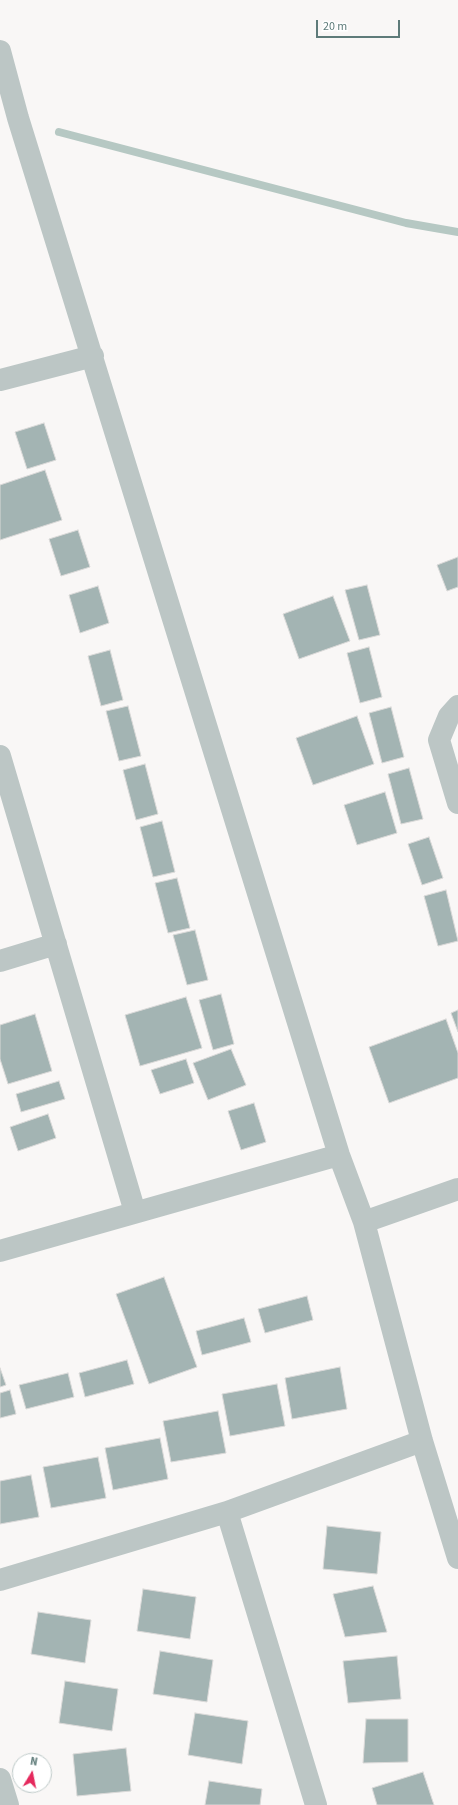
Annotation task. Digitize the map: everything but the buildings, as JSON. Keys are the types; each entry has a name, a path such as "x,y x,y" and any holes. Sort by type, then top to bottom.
{"street":[{"path":"0,51 18,118 340,1155 364,1222 422,1441 458,1558"},
{"path":"0,380 93,356"},
{"path":"458,706 449,716 439,740 458,804"},
{"path":"0,756 135,1212"},
{"path":"0,961 56,944"},
{"path":"0,1251 340,1155"},
{"path":"364,1222 458,1189"},
{"path":"0,1580 227,1512 422,1441"},
{"path":"227,1512 316,1805"},
{"path":"0,1779 8,1805"}],"waterway":[{"path":"59,132 406,223 458,232"}]}
